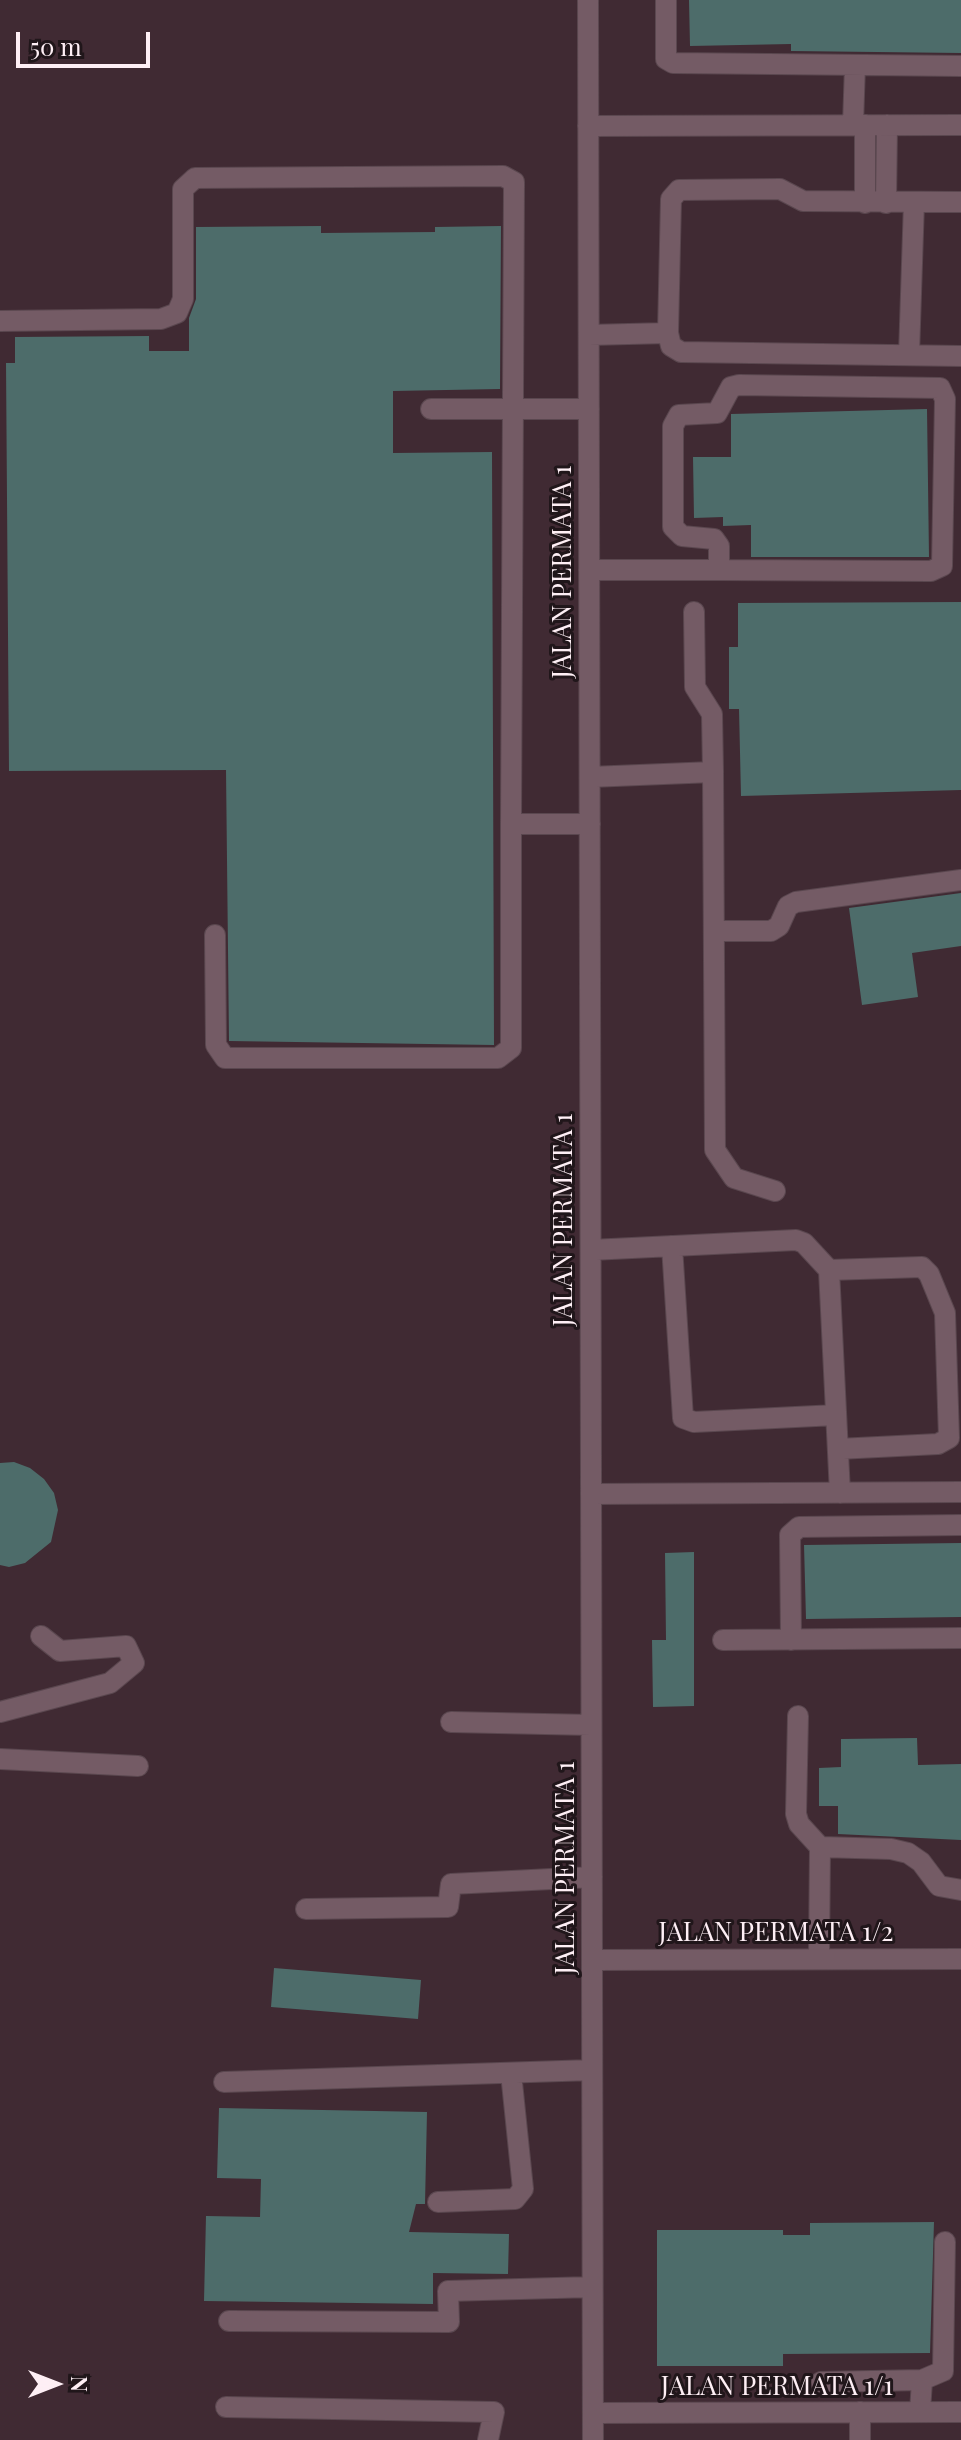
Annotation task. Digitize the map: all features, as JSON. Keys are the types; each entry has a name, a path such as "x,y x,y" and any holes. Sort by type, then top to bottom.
{"street":[{"name":"JALAN PERMATA 1","path":"588,0 593,2440"},
{"path":"666,0 666,59 673,63 961,66"},
{"path":"855,65 865,203"},
{"path":"886,203 887,125"},
{"path":"588,126 961,125"},
{"path":"0,321 161,319 177,313 183,299 183,189 195,178 503,176 514,182 511,1048 498,1058 225,1058 216,1045 215,935"},
{"path":"961,202 803,201 780,189 679,190 671,199 668,333 671,346 681,352 961,356"},
{"path":"909,355 914,202"},
{"path":"589,335 668,333"},
{"path":"589,570 931,571 942,566 945,399 940,388 739,385 731,387 717,413 679,415 673,426 673,527 682,536 714,539 719,546 719,570"},
{"path":"431,409 589,409"},
{"path":"694,612 695,687 712,714 715,1150 734,1178 775,1191"},
{"path":"590,777 713,772"},
{"path":"511,824 590,824"},
{"path":"714,931 771,931 779,926 788,906 796,902 961,880"},
{"path":"591,1250 796,1240 804,1243 829,1270 840,1493"},
{"path":"672,1246 683,1418 694,1422 836,1415"},
{"path":"829,1270 922,1267 929,1274 945,1313 949,1438 938,1444 838,1449"},
{"path":"591,1494 961,1492"},
{"path":"791,1640 790,1535 799,1527 961,1525"},
{"path":"0,1712 110,1683 134,1663 126,1646 60,1651 41,1636"},
{"path":"723,1640 961,1638"},
{"path":"798,1716 796,1814 799,1824 820,1847 819,1959"},
{"path":"451,1722 591,1725"},
{"path":"0,1759 138,1766"},
{"path":"820,1847 891,1849 908,1853 921,1862 939,1886 961,1890"},
{"path":"306,1909 448,1907 451,1884 592,1877"},
{"name":"JALAN PERMATA 1/2","path":"592,1960 961,1959"},
{"path":"224,2082 592,2070"},
{"path":"438,2202 515,2199 523,2189 511,2073"},
{"path":"821,2382 922,2380 943,2371 945,2242"},
{"path":"229,2321 449,2322 448,2291 592,2287"},
{"path":"920,2412 922,2380"},
{"path":"226,2407 494,2412 488,2440"},
{"path":"860,2412 860,2440"},
{"name":"JALAN PERMATA 1/1","path":"593,2413 961,2412"}],"building":[{"path":"689,0 961,0 961,53 791,51 791,44 690,46"},
{"path":"321,226 321,233 435,232 435,227 501,226 500,389 393,391 393,453 492,452 494,1045 229,1041 226,770 9,771 6,363 15,363 15,337 149,336 149,351 189,351 189,318 196,299 196,227"},
{"path":"927,409 929,557 751,557 751,525 723,526 723,517 694,518 693,457 731,457 731,414"},
{"path":"961,602 961,790 741,796 739,709 729,709 729,647 738,647 738,603"},
{"path":"961,893 961,946 912,953 918,997 862,1005 849,908"},
{"path":"14,1462 30,1468 44,1479 54,1493 58,1510 51,1542 25,1563 9,1567 0,1565 0,1463"},
{"path":"961,1543 961,1617 806,1619 804,1545"},
{"path":"694,1552 694,1706 653,1707 652,1640 666,1640 665,1553"},
{"path":"917,1738 918,1765 961,1764 961,1840 838,1834 838,1806 819,1806 819,1768 841,1767 841,1739"},
{"path":"274,1968 421,1980 418,2019 271,2007"},
{"path":"219,2108 427,2112 425,2204 416,2204 409,2232 509,2234 508,2274 433,2273 433,2304 204,2301 206,2216 260,2217 261,2179 217,2178"},
{"path":"934,2222 930,2353 783,2354 783,2366 657,2366 657,2230 783,2230 783,2235 810,2235 810,2223"}]}
